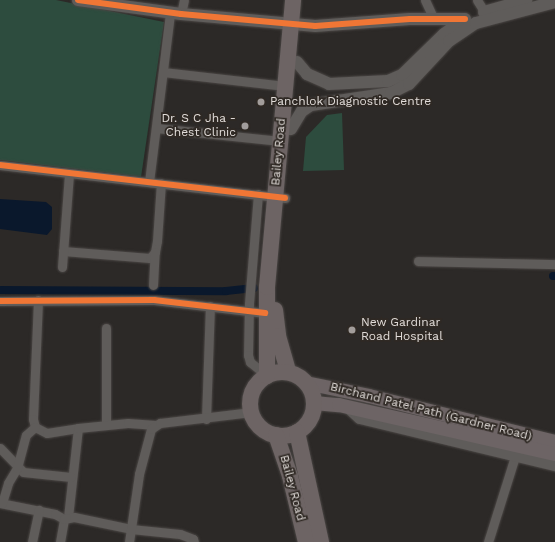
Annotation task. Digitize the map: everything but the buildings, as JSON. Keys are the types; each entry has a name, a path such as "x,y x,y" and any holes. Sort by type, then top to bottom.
{"highway":[{"name":"Bailey Road","path":"267,376 265,313 280,197 291,129 297,62 296,25 293,0"},
{"name":"Bailey Road","path":"288,372 278,336 275,313 280,197 280,141 285,86 302,0"},
{"path":"288,372 306,383 314,403 311,417 297,432 276,435 258,425 251,412 253,391 267,376 288,372"},
{"path":"297,432 321,542"},
{"name":"Bailey Road","path":"276,435 290,476 306,542"}],"main road":[{"path":"78,0 176,13 296,25 464,19 555,2"},
{"path":"291,129 302,111 312,105 392,93 413,80 449,41 487,15 526,0"},
{"path":"297,62 306,74 329,84 388,82 402,75 444,34 464,19"},
{"name":"Birchand Patel Path (Gardner Road)","path":"306,383 368,396 518,445 555,442"},
{"name":"Birchand Patel Path (Gardner Road)","path":"314,403 348,407 555,454"},
{"path":"518,445 555,465"}],"street":[{"path":"148,182 163,72 176,13 184,0"},
{"path":"425,0 434,19"},
{"path":"477,0 487,15"},
{"path":"163,72 285,86"},
{"path":"156,128 280,141"},
{"path":"0,166 280,197"},
{"path":"62,267 69,173"},
{"path":"153,285 161,183"},
{"path":"258,194 250,287 248,355 250,362 267,376"},
{"path":"63,251 143,259 150,258 155,252"},
{"path":"418,261 555,264"},
{"path":"0,300 154,300 210,306 249,307 265,313"},
{"path":"35,427 33,414 38,300"},
{"path":"206,419 210,306"},
{"path":"106,328 106,424"},
{"path":"35,427 47,433 106,424 156,425 251,412"},
{"path":"129,542 144,451 149,433 156,425"},
{"path":"35,427 26,435 18,468 8,483 1,503 39,510 66,518 131,529 180,534 193,539 194,542"},
{"path":"60,542 66,518 78,428"},
{"path":"488,542 518,445"},
{"path":"0,448 18,468 26,473 71,477"},
{"path":"32,542 39,510"}],"green space":[{"path":"0,0 56,0 164,22 141,177 0,160"},
{"path":"342,113 344,170 303,171 306,137 327,115"}],"water":[{"path":"0,199 46,202 52,207 52,229 47,235 0,229"}],"waterway":[{"path":"0,290 226,291 254,288"}],"cycle path":[{"path":"78,0 181,14 315,26 410,19 465,19"},
{"path":"0,165 285,198"},
{"path":"0,301 154,300 265,313"}],"place":[{"name":"Panchlok Diagnostic Centre","path":"261,102"},
{"name":"Dr. S C Jha - Chest Clinic","path":"245,126"},
{"name":"New Gardinar Road Hospital","path":"352,330"}]}
